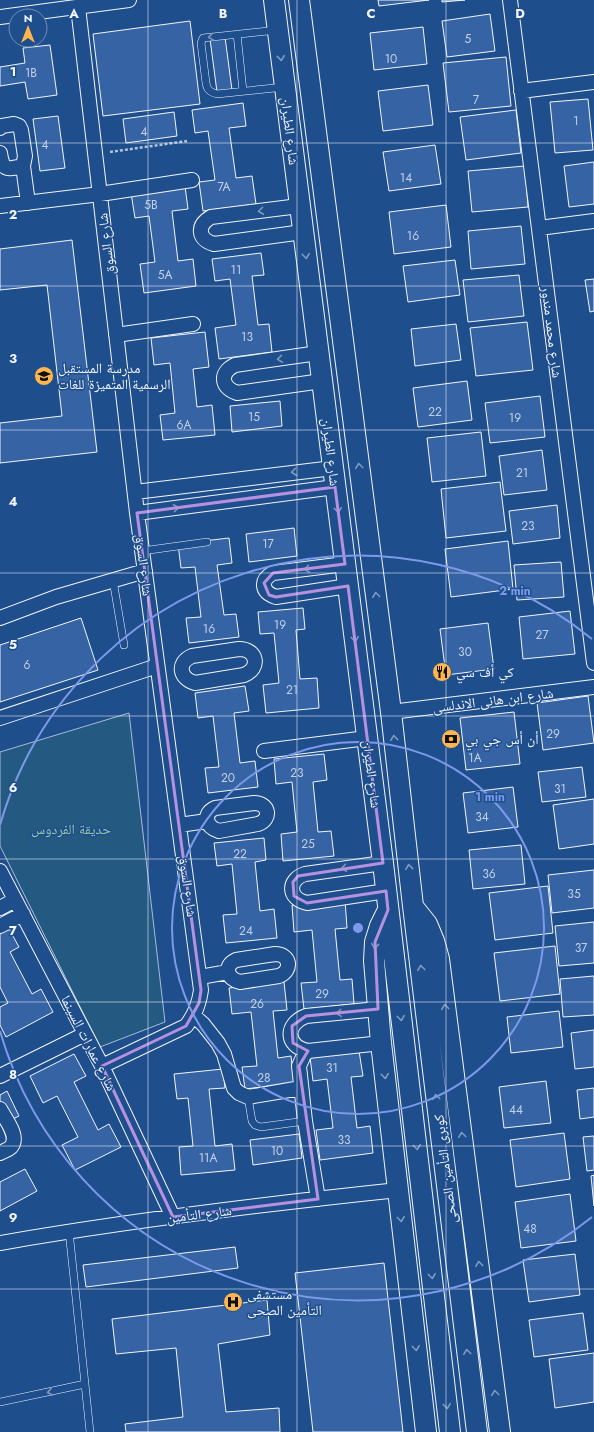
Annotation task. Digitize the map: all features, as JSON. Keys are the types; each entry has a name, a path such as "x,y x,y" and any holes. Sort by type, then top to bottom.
{"main road":[{"path":"261,0 266,9 276,16"},
{"name":"شارع الطيران","path":"302,5 391,712 413,906"},
{"name":"شارع الطيران","path":"276,16 387,901"},
{"path":"387,901 375,942 374,961 381,1043 426,1432"},
{"name":"كوبرى التأمين الصحى","path":"387,901 450,1432"},
{"path":"413,906 427,924 439,959 500,1432"},
{"name":"كوبرى التأمين الصحى","path":"413,906 477,1432"}],"street":[{"path":"0,17 129,0"},
{"name":"شارع محمد مندور","path":"510,0 594,663"},
{"name":"شارع السوق","path":"78,7 137,513 202,990 199,1004 194,1016"},
{"path":"521,90 594,82"},
{"path":"0,128 2,126 14,124 19,126 21,130 25,156 23,166 28,203"},
{"path":"0,153 4,167 9,168 23,166"},
{"path":"0,206 100,194 192,180"},
{"path":"299,206 211,217 204,221 201,228 202,235 206,242 214,244 303,232"},
{"path":"539,228 594,221"},
{"path":"116,335 193,324"},
{"path":"318,354 235,365 228,368 224,376 225,384 230,390 237,393 322,381"},
{"path":"135,492 333,468"},
{"path":"137,513 336,487"},
{"path":"345,564 273,573 267,576 264,583 265,589 269,595 276,597 348,586"},
{"path":"0,618 56,597 145,571"},
{"path":"239,649 245,649 250,652 254,656 255,662 254,668 250,673 195,683 184,677 182,671 182,664 186,658 239,649"},
{"path":"0,718 158,670 182,671"},
{"name":"شارع ابن هانى الاندلسى","path":"391,712 594,687"},
{"path":"264,751 367,738"},
{"path":"179,825 207,821"},
{"path":"383,863 305,874 298,876 293,882 292,889 294,896 299,902 387,901"},
{"name":"شارع عمارات السينما","path":"0,871 102,1066 172,1217"},
{"path":"0,908 15,900"},
{"path":"0,926 23,914"},
{"path":"200,977 228,972"},
{"path":"378,1009 306,1016 298,1019 292,1026 290,1035 293,1043 299,1049 308,1052 381,1043"},
{"path":"102,1066 186,1026 194,1016 203,1024 218,1043 224,1054 234,1088 239,1093 248,1097 301,1088"},
{"path":"0,1076 85,1034"},
{"path":"308,1052 304,1055 299,1066 305,1121 318,1199"},
{"path":"0,1109 14,1136 13,1143 10,1148 0,1153"},
{"name":"شارع التأمين","path":"0,1243 69,1231 172,1217 398,1190"}],"lane":[{"path":"276,16 237,34 206,37 202,40 201,45 207,88 211,93 217,94 284,87"},
{"path":"237,34 243,91"},
{"path":"142,551 207,542"},
{"path":"113,580 124,644"},
{"path":"248,1097 252,1121 255,1125 261,1127 305,1121"},
{"path":"69,1231 90,1432"},
{"path":"0,1402 84,1384"}],"path":[{"path":"95,154 187,141"}],"highlighted area":[{"path":"335,487 345,564 273,573 264,583 269,595 276,597 348,586 383,863 298,876 293,882 294,896 307,903 386,891 388,910 375,942 378,1009 306,1016 292,1026 293,1043 308,1051 299,1066 318,1199 173,1217 102,1066 186,1026 199,1003 201,990 137,513"}],"green space":[{"name":"حديقة الفردوس","path":"129,713 165,1022 100,1047 0,846 0,752"}],"building":[{"path":"378,0 429,0 379,6"},
{"path":"442,0 465,0 442,2"},
{"path":"490,14 495,51 447,57 442,21"},
{"path":"190,21 200,104 103,116 93,34"},
{"path":"423,27 427,64 374,70 370,33"},
{"path":"225,37 232,90 217,92 210,39"},
{"path":"48,45 50,45 57,95 28,99 25,82 0,86 0,67 25,63 23,48 48,48"},
{"path":"506,57 511,106 449,112 443,63"},
{"path":"428,85 433,125 383,131 378,91"},
{"path":"588,99 593,150 555,153 550,102"},
{"path":"243,103 246,126 229,128 236,178 252,176 256,204 203,211 199,182 215,180 208,131 195,133 192,110"},
{"path":"516,110 521,153 466,160 460,117"},
{"path":"174,112 177,136 126,143 123,119"},
{"path":"58,116 65,168 40,171 33,119"},
{"path":"435,145 441,184 389,191 383,152"},
{"path":"594,162 594,204 569,207 564,166"},
{"path":"525,166 528,207 472,212 468,171"},
{"path":"185,186 188,209 172,211 178,261 193,259 196,286 144,293 140,264 155,262 149,216 135,218 131,193"},
{"path":"446,205 451,247 394,254 389,212"},
{"path":"521,226 525,264 471,269 468,231"},
{"path":"72,240 97,452 0,463 0,423 62,416 47,285 0,290 0,249"},
{"path":"261,253 264,275 252,276 258,325 269,324 272,352 219,359 215,328 236,325 230,279 215,281 212,259"},
{"path":"455,260 460,295 408,302 403,266"},
{"path":"519,275 524,316 468,322 463,280"},
{"path":"594,279 594,311 590,312 585,280"},
{"path":"527,322 533,370 476,376 470,328"},
{"path":"456,324 461,360 415,366 411,329"},
{"path":"205,332 209,367 193,369 197,407 212,405 215,435 163,440 160,415 175,413 170,363 154,365 151,338"},
{"path":"467,381 472,420 418,427 413,388"},
{"path":"540,396 545,437 490,443 485,403"},
{"path":"280,401 282,426 232,432 230,406"},
{"path":"481,432 486,476 432,482 427,438"},
{"path":"542,450 547,490 504,495 499,456"},
{"path":"500,482 506,531 446,538 441,489"},
{"path":"557,505 560,538 513,544 509,511"},
{"path":"294,528 297,556 249,562 246,534"},
{"path":"229,538 232,563 217,565 224,615 236,614 239,637 189,643 186,618 201,617 195,567 181,568 178,544"},
{"path":"508,541 513,589 451,597 445,549"},
{"path":"561,562 564,597 517,600 514,565"},
{"path":"303,608 305,629 296,630 300,679 317,678 319,708 266,713 263,685 279,683 274,633 260,634 258,612"},
{"path":"570,611 575,654 523,659 519,617"},
{"path":"81,618 98,670 0,702 0,645"},
{"path":"488,623 494,669 446,675 440,629"},
{"path":"245,686 249,711 234,713 240,763 255,761 258,787 208,793 205,768 219,767 213,716 198,718 195,693"},
{"path":"588,696 594,743 543,750 537,703"},
{"path":"514,712 520,764 466,770 460,718"},
{"path":"324,754 327,780 313,782 318,832 331,831 334,856 283,861 281,834 297,832 292,782 276,784 274,759"},
{"path":"582,767 586,797 542,802 538,772"},
{"path":"513,787 518,827 468,833 463,793"},
{"path":"594,799 594,844 559,849 553,805"},
{"path":"264,838 266,860 255,862 260,911 274,909 277,938 226,943 223,915 237,914 232,864 217,866 214,843"},
{"path":"521,845 525,884 473,889 469,850"},
{"path":"594,870 594,908 552,913 548,875"},
{"path":"548,886 553,933 495,940 489,893"},
{"path":"345,900 347,928 335,929 340,980 352,979 354,1004 304,1009 301,983 317,982 312,930 294,932 292,905"},
{"path":"594,922 594,963 559,966 555,926"},
{"path":"8,927 19,947 10,952 32,994 41,989 53,1012 6,1037 0,1025 0,1007 8,1003 0,987 0,931"},
{"path":"555,946 560,994 500,1001 494,953"},
{"path":"594,976 594,1015 563,1017 560,979"},
{"path":"284,982 287,1010 273,1011 278,1058 291,1056 294,1083 245,1089 242,1067 257,1066 251,1012 232,1014 229,988"},
{"path":"559,1011 563,1047 511,1053 507,1017"},
{"path":"594,1030 594,1067 575,1069 571,1033"},
{"path":"359,1051 363,1076 351,1077 357,1128 370,1126 373,1153 320,1160 316,1130 333,1128 327,1079 313,1081 310,1057"},
{"path":"74,1054 86,1076 74,1082 98,1130 109,1124 121,1147 75,1170 62,1145 78,1137 57,1096 43,1103 30,1076"},
{"path":"223,1069 225,1088 209,1089 215,1146 232,1144 235,1170 181,1175 179,1147 193,1146 188,1098 177,1099 174,1074"},
{"path":"546,1081 551,1123 504,1128 499,1087"},
{"path":"594,1088 594,1117 580,1119 577,1090"},
{"path":"7,1091 19,1116 0,1125 0,1095"},
{"path":"564,1133 570,1179 516,1187 510,1140"},
{"path":"299,1134 302,1158 253,1165 250,1140"},
{"path":"594,1136 594,1170 587,1171 583,1137"},
{"path":"25,1169 37,1191 0,1211 0,1182"},
{"path":"594,1175 594,1206 591,1176"},
{"path":"570,1194 576,1241 521,1248 515,1202"},
{"path":"235,1247 238,1268 86,1287 83,1265"},
{"path":"575,1254 580,1295 529,1302 523,1260"},
{"path":"384,1263 403,1432 313,1432 295,1273"},
{"path":"267,1300 270,1335 218,1344 226,1412 279,1408 280,1432 126,1432 125,1424 183,1417 176,1348 116,1354 112,1319"},
{"path":"583,1313 588,1350 534,1357 529,1320"},
{"path":"594,1353 594,1402 555,1408 549,1359"}],"place":[{"name":"مدرسة المستقبل الرسمية المتميزة للغات","path":"44,376"},
{"name":"كي أف سي","path":"442,672"},
{"name":"أن أس جي بي","path":"451,739"},
{"name":"مستشفى التأمين الصحى","path":"233,1302"}]}
